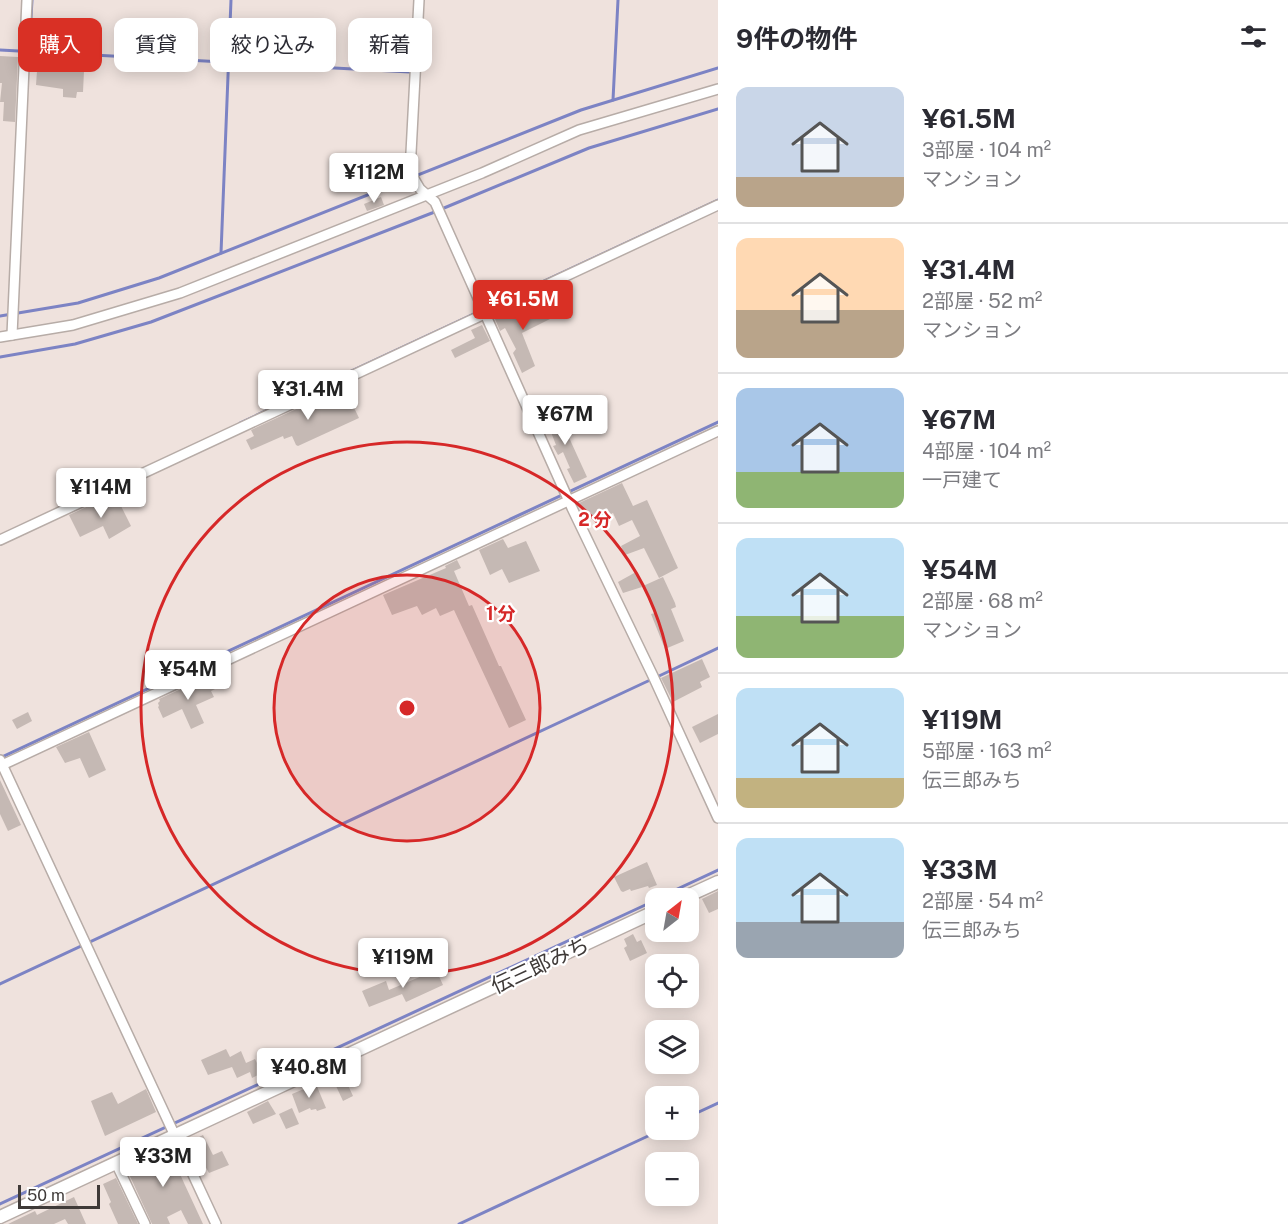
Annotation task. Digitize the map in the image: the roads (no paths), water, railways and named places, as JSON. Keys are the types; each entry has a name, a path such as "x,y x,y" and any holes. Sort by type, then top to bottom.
{"street":[{"path":"12,335 27,0"},
{"path":"419,0 414,178 438,210 718,818"},
{"path":"0,337 73,325 180,293 482,173 595,124 718,89"},
{"path":"0,540 718,205"},
{"path":"216,1224 1,764 568,495 718,430"},
{"path":"699,891 718,882"},
{"name":"伝三郎みち","path":"0,1217 116,1163 172,1130 645,916"},
{"path":"116,1163 145,1224"}],"waterway":[{"path":"31,18 32,0"},
{"path":"221,253 231,0"},
{"path":"613,100 618,0"},
{"path":"0,50 348,69"},
{"path":"0,316 78,303 159,278 581,110 718,68"},
{"path":"0,357 75,344 151,322 432,213 589,148 718,109"},
{"path":"493,305 718,200"},
{"path":"240,423 478,312"},
{"path":"0,758 718,422"},
{"path":"659,676 718,648"},
{"path":"0,984 648,681"},
{"path":"679,888 718,870"},
{"path":"0,1204 645,905"},
{"path":"699,1112 718,1103"},
{"path":"459,1224 645,1137"}]}
